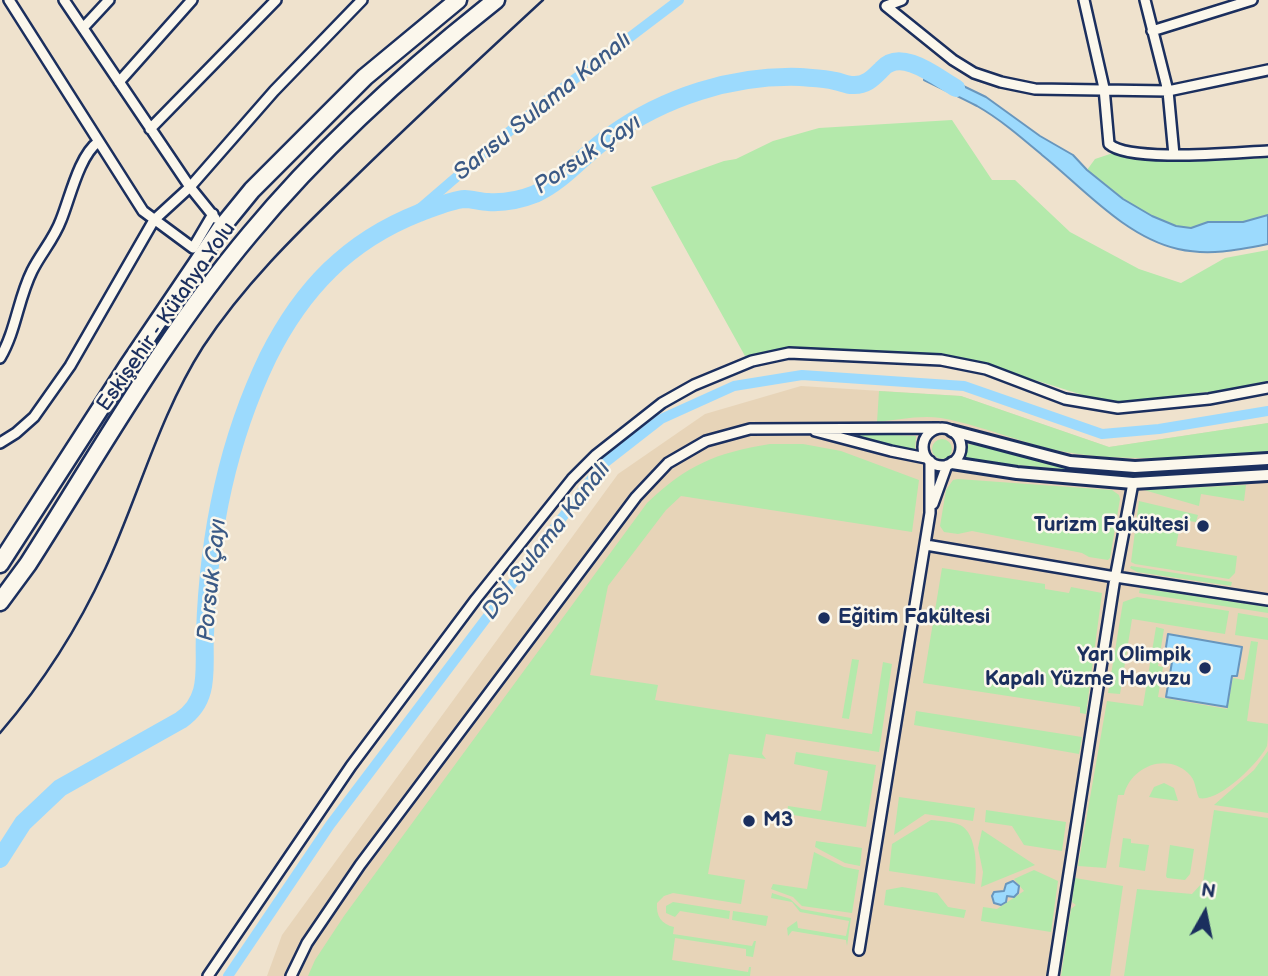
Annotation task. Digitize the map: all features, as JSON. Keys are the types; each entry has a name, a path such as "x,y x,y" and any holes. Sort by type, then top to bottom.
{"highway":[{"name":"Eskişehir - Kütahya Yolu","path":"0,564 136,353 217,221 252,190 365,77 458,0"},
{"name":"Eskişehir - Kütahya Yolu","path":"0,602 28,564 203,294 249,235 316,158 382,94 496,0"}],"street":[{"path":"9,0 143,211 193,248 217,221 190,187 64,0"},
{"path":"82,28 109,0"},
{"path":"119,82 192,0"},
{"path":"150,129 276,0"},
{"path":"0,443 34,417 70,366 154,220 190,187 274,91 362,0"},
{"path":"902,0 886,6 953,60 974,73 1035,89 1168,91 1268,70"},
{"path":"1084,0 1104,88 1110,145 1114,149 1174,155 1268,151"},
{"path":"1145,0 1168,91 1174,155"},
{"path":"1153,31 1252,0"},
{"path":"0,358 8,343 32,271 51,243 84,162 98,142"},
{"path":"208,976 351,766 483,590 572,479 596,455 662,402 752,360 789,353 941,360 986,369 1065,399 1118,408 1209,399 1268,388"},
{"path":"803,428 891,452 928,459 938,465 950,464 1017,473 1133,483 1268,475"},
{"path":"859,950 926,545 930,513 928,459 923,449 924,440 930,432 939,428"},
{"path":"291,976 307,943 360,865 636,497 668,463 706,440 750,429 939,428 1070,462 1135,467 1268,459"},
{"path":"930,513 950,464 958,456 961,447 952,431"},
{"path":"1053,976 1133,483"},
{"path":"926,545 1268,600"}],"shaded area":[{"path":"801,386 961,396 1109,447 1268,423 1268,976 267,976 282,935 618,474 705,414"}],"green space":[{"path":"952,120 992,180 1015,180 1070,232 1139,269 1181,283 1225,258 1268,250 1268,381 1217,391 1129,401 1102,401 977,362 945,356 804,348 745,356 651,187 736,159 773,141 819,128"},
{"path":"1113,153 1173,162 1268,158 1268,215 1243,222 1208,222 1191,228 1176,226 1123,199 1087,170 1095,159"},
{"path":"879,391 961,396 1109,447 1268,423 1268,452 1154,458 1086,455 941,418 917,417 877,422"},
{"path":"847,433 916,436 915,452"},
{"path":"942,439 949,442 952,449 949,456 942,459 935,456 932,449 935,442"},
{"path":"770,444 803,444 841,451 919,480 912,532 681,496 666,510 608,586 590,675 658,685 655,700 872,734 883,662 892,664 879,752 766,734 762,754 766,759 729,754 708,874 745,880 741,904 673,893 664,896 657,903 659,916 663,922 674,927 673,934 752,946 756,941 753,957 746,956 746,949 675,938 672,960 748,972 751,967 750,976 308,976 315,960 344,916 647,503 675,479 703,463 733,452"},
{"path":"968,444 1068,468 1093,471 1168,472 1268,466 1268,469 1134,476 965,460"},
{"path":"953,480 1112,490 1120,499 1110,558 1089,557 1082,553 972,531 958,534 944,532 940,526 946,490"},
{"path":"1246,485 1244,501 1201,494 1199,506 1144,490"},
{"path":"1139,501 1198,515 1196,522 1181,520 1176,546 1237,556 1235,573 1229,579 1131,562"},
{"path":"1131,566 1232,582 1231,586 1137,572 1130,568"},
{"path":"942,568 1045,584 1045,589 1069,593 1071,587 1102,593 1086,714 1080,713 1080,707 923,683"},
{"path":"1140,588 1268,607 1268,613 1139,593"},
{"path":"1137,597 1229,611 1225,634 1132,619 1120,694 1108,693 1123,602"},
{"path":"1238,613 1268,618 1268,640 1235,635"},
{"path":"1156,627 1164,629 1158,666 1163,667 1158,697 1227,709 1233,678 1244,680 1251,641 1258,642 1247,721 1268,724 1267,746 1256,762 1237,780 1207,798 1199,798 1193,779 1179,767 1159,764 1141,771 1133,777 1124,795 1118,795 1106,868 1078,866 1107,701 1143,706"},
{"path":"852,659 859,660 849,719 842,718"},
{"path":"916,711 1082,737 1079,754 914,725"},
{"path":"1268,751 1268,813 1214,805 1254,770"},
{"path":"796,752 876,765 866,827 787,814 788,806 821,811 828,771 794,764"},
{"path":"1164,783 1174,788 1178,801 1149,797 1154,787"},
{"path":"899,797 975,808 973,821 925,814 894,835"},
{"path":"986,810 1066,822 1062,851 1024,845 1012,826 985,822"},
{"path":"1214,810 1268,818 1268,976 1124,976 1137,889 1192,894 1203,882"},
{"path":"931,820 953,823 966,829 975,852 975,884 889,871 892,844"},
{"path":"982,830 1035,865 981,887 983,872 978,848"},
{"path":"1123,838 1131,839 1131,843 1149,845 1145,871 1119,867"},
{"path":"816,841 862,848 860,866 845,863 815,847"},
{"path":"1170,845 1194,849 1190,874 1185,880 1166,876"},
{"path":"814,852 844,867 859,870 852,913 802,906 793,897 771,889 773,884 807,889"},
{"path":"1034,870 1058,881 1051,932 981,921 983,907 997,909 1024,891 1014,879"},
{"path":"1075,878 1123,886 1110,976 1061,976 1071,909 1076,905 1072,902"},
{"path":"902,887 937,893 948,907 966,910 964,918 884,905 886,890"},
{"path":"772,893 790,899 801,909 851,918 847,946 846,940 792,931 788,936 787,928 797,921 798,928 846,936 849,921 800,912 792,902 771,898"},
{"path":"673,902 730,911 729,919 680,911 675,917 666,913 666,906"},
{"path":"733,911 768,916 766,926 732,920"}],"water":[{"path":"925,75 953,81 986,97 1040,136 1073,155 1123,199 1152,216 1176,226 1191,228 1208,222 1243,222 1268,215 1268,244 1201,252 1178,249 1140,234 1105,209 1019,135 977,106 924,80"},
{"name":"Yarı Olimpik Kapalı Yüzme Havuzu","path":"1168,634 1242,647 1237,676 1232,676 1227,707 1166,697 1172,662 1164,660"},
{"path":"1013,881 1019,886 1018,893 1014,897 1007,896 1006,902 1001,905 994,903 994,892 1004,891 1006,884"}],"waterway":[{"name":"Sarısu Sulama Kanalı","path":"410,217 539,106 679,0"},
{"name":"Porsuk Çayı","path":"0,859 23,823 60,788 181,720 198,702 204,681 207,598 215,527 241,423 281,332 312,289 349,253 394,224 448,203 465,199 506,201 535,194 565,175 601,143 631,122 700,91 775,77 818,78 857,85 869,81 890,63 899,61 919,66 956,88"},
{"name":"DSİ Sulama Kanalı","path":"228,976 330,825 602,465 661,419 734,386 802,375 964,386 1102,434 1159,429 1268,411"}],"railway":[{"path":"0,733 45,675 83,613 117,541 174,400 203,347 235,303 308,223 543,0"}],"place":[{"name":"Turizm Fakültesi","path":"1203,526"},
{"name":"Eğitim Fakültesi","path":"824,618"},
{"name":"Yarı Olimpik Kapalı Yüzme Havuzu","path":"1205,668"},
{"name":"M3","path":"749,821"}]}
